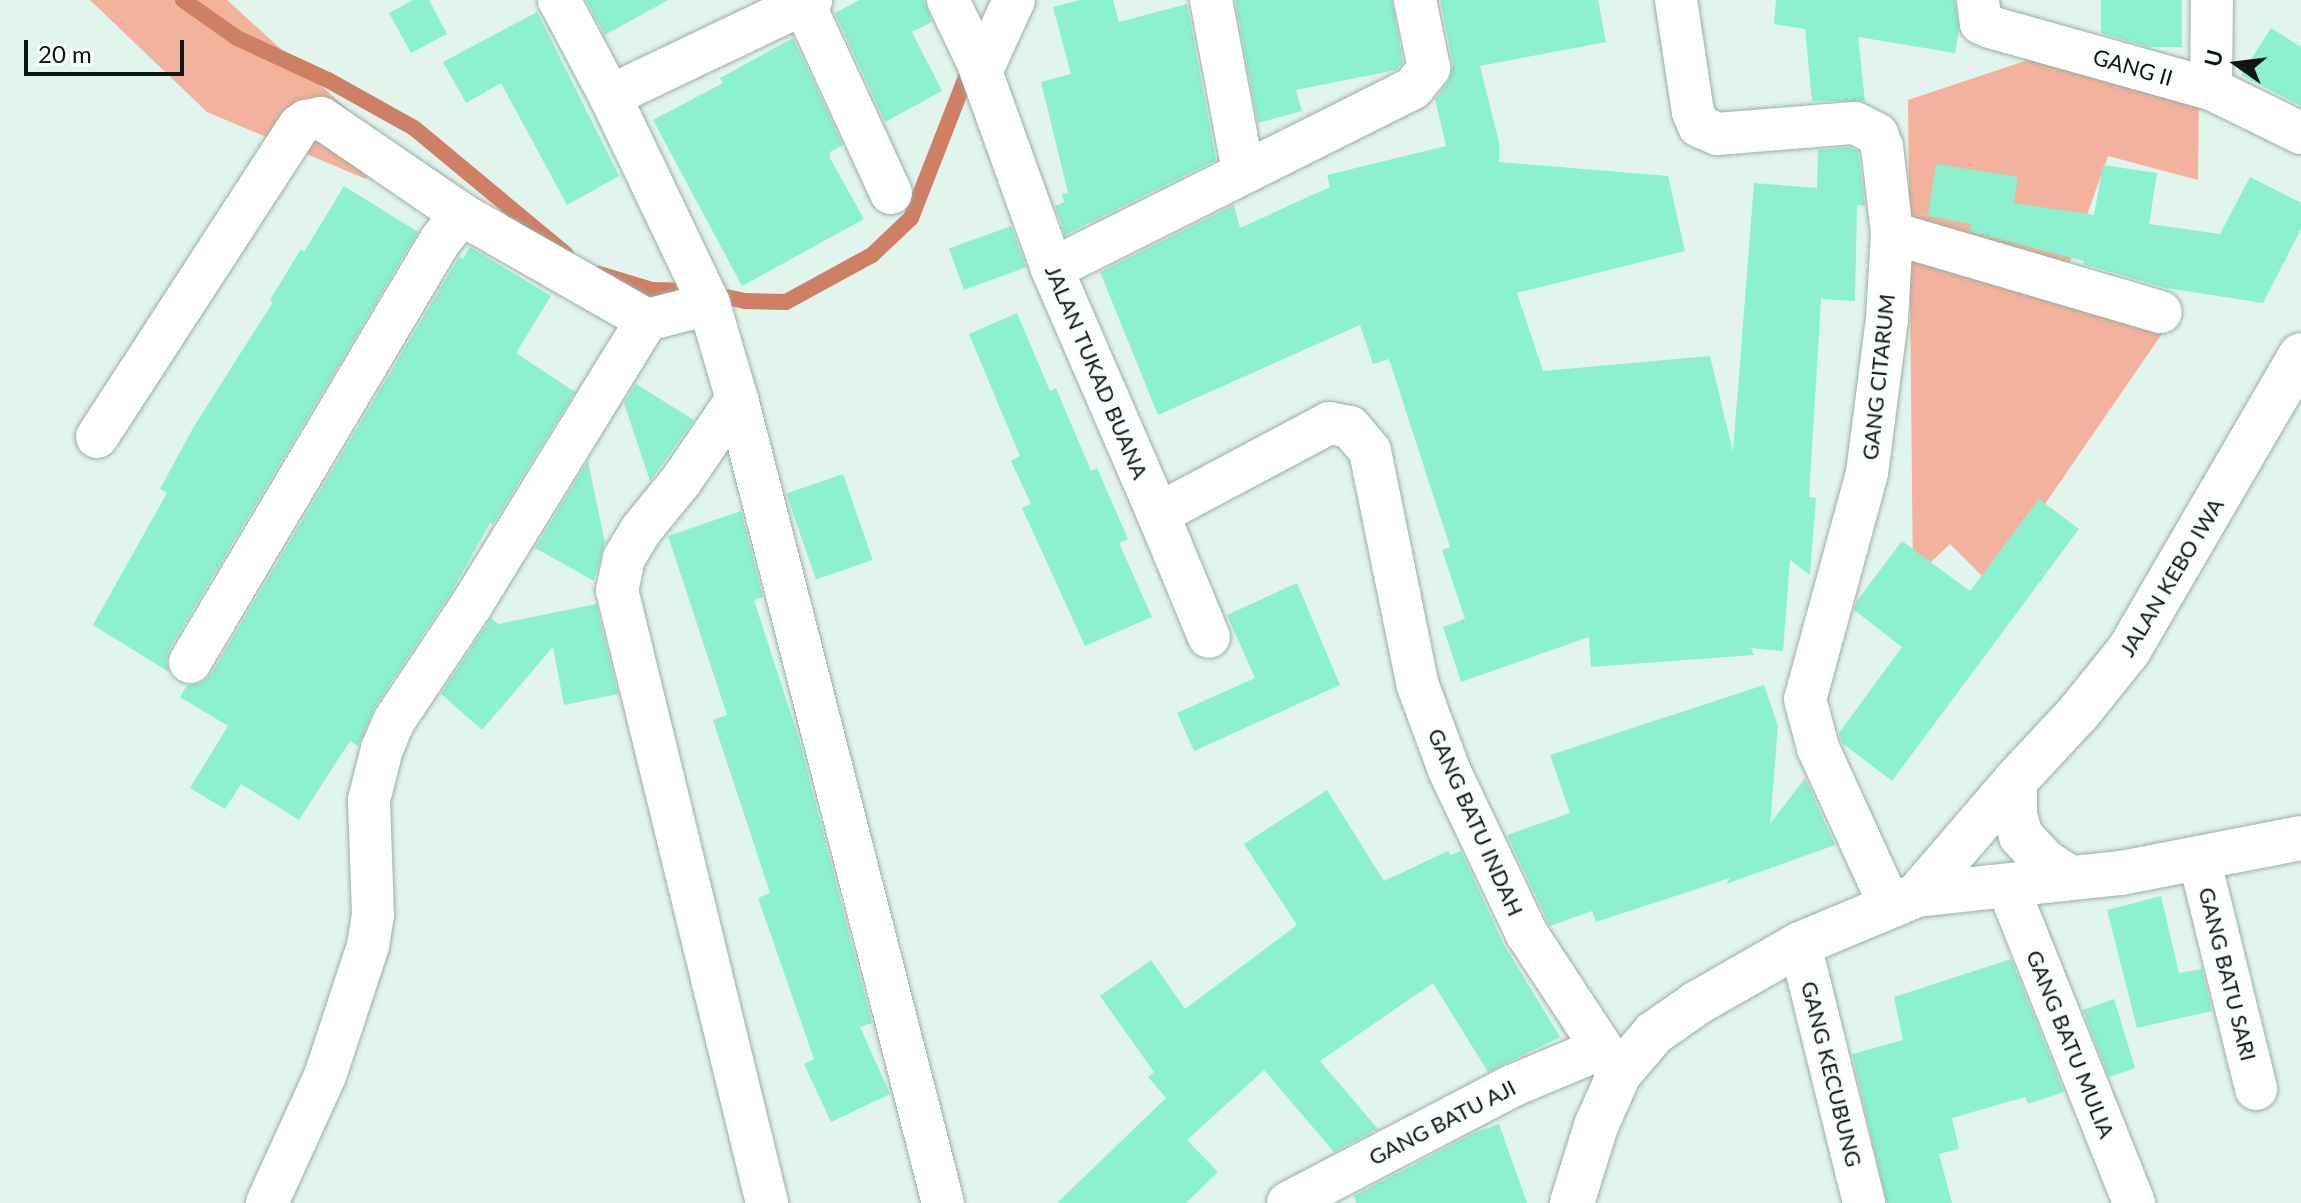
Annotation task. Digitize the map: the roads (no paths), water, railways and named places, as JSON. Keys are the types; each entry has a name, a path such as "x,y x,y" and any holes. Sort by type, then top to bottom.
{"street":[{"path":"559,0 610,96 703,293 737,399 943,1203"},
{"name":"JALAN TUKAD BUANA","path":"948,0 976,61 1052,269 1209,637"},
{"path":"976,61 1014,0"},
{"path":"1211,0 1243,171"},
{"path":"1052,269 1413,88 1429,68 1415,0"},
{"name":"GANG CITARUM","path":"1676,0 1693,112 1699,126 1717,134 1841,123 1865,127 1877,134 1882,147 1892,233 1887,319 1867,473 1805,699 1818,748 1904,901"},
{"name":"GANG II","path":"1978,0 1981,23 1990,27 2211,89 2301,133"},
{"path":"2211,89 2212,0"},
{"path":"610,96 808,2 891,193"},
{"path":"97,437 299,126 306,121 321,118 461,214 647,320"},
{"path":"190,662 441,240 461,214"},
{"path":"1892,233 2161,312"},
{"path":"267,1203 325,1076 356,992 368,946 373,915 369,800 382,749 412,692 472,604 647,320 703,293"},
{"name":"JALAN KEBO IWA","path":"1904,901 2080,711 2129,650 2301,355"},
{"path":"737,399 681,481 641,530 624,558 617,590 767,1203"},
{"name":"GANG BATU INDAH","path":"1158,514 1329,423 1350,427 1370,451 1418,686 1449,770 1527,934 1610,1062"},
{"path":"2015,781 2015,816 2021,836 2044,861 2070,878"},
{"path":"1572,1203 1596,1126 1610,1062 1697,1003 1800,944 1904,901 2199,858 2301,838"},
{"name":"GANG BATU SARI","path":"2199,858 2256,1089"},
{"name":"GANG BATU MULIA","path":"2007,885 2134,1203"},
{"name":"GANG KECUBUNG","path":"1800,944 1864,1203"},
{"name":"GANG BATU AJI","path":"1288,1203 1512,1086 1610,1062"}],"waterway":[{"path":"183,0 237,38 328,80 414,128 566,254"},
{"path":"599,274 652,290 698,291 745,301 786,302 872,255 911,218 970,67"}]}
